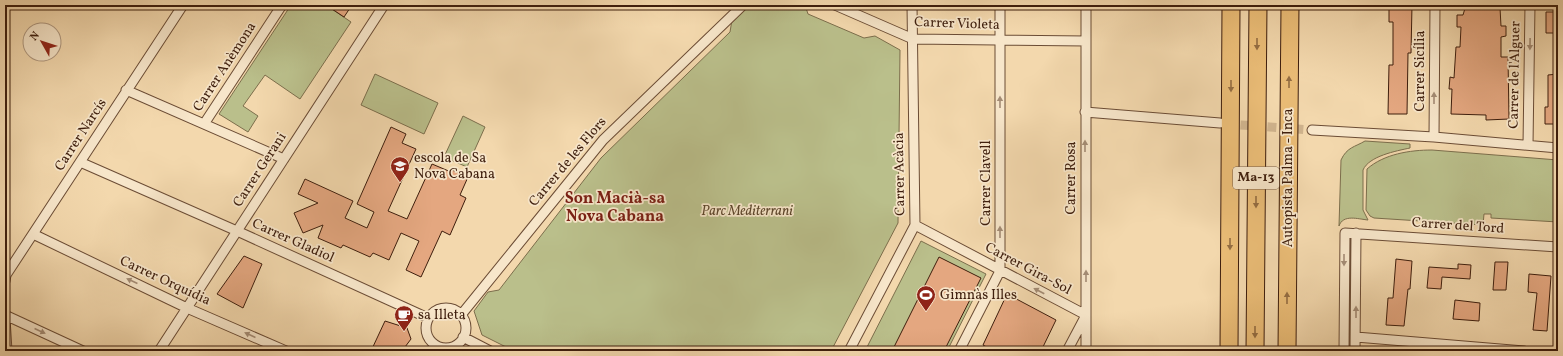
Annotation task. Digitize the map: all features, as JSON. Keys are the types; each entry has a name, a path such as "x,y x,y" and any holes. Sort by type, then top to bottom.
{"highway":[{"path":"1229,351 1232,5"},
{"name":"Ma-13","path":"1255,351 1258,5"},
{"name":"Autopista Palma - Inca","path":"1287,351 1290,5"}],"street":[{"name":"Carrer Narcís","path":"5,281 6,275 183,5"},
{"name":"Carrer Anèmona","path":"204,124 282,5"},
{"name":"Carrer Gerani","path":"159,351 384,5"},
{"name":"Carrer de les Flors","path":"461,315 603,140 743,5"},
{"name":"Carrer Violeta","path":"835,5 913,39 1086,41"},
{"name":"Carrer Acàcia","path":"849,351 915,224 912,5"},
{"name":"Carrer Clavell","path":"959,351 1000,271 1000,5"},
{"name":"Carrer Rosa","path":"1086,5 1086,351"},
{"name":"Carrer Sicília","path":"1434,137 1435,5"},
{"name":"Carrer de l'Alguer","path":"1528,145 1530,5"},
{"path":"126,90 284,159"},
{"path":"1085,112 1220,123"},
{"path":"1312,130 1434,137 1558,148"},
{"name":"Carrer Gladiol","path":"80,162 237,231 428,318"},
{"name":"Carrer Gira-Sol","path":"915,224 1000,271 1086,315"},
{"path":"1344,351 1345,233 1356,233 1356,351"},
{"name":"Carrer del Tord","path":"1356,233 1558,248"},
{"name":"Carrer Orquídia","path":"33,234 187,308 286,351"},
{"path":"450,308 456,310 461,315 466,323 466,330 464,337 459,343 452,347 446,348 433,343 428,338 426,324 428,318 436,310 450,308"},
{"path":"1067,351 1086,315"},
{"path":"7,351 5,316 83,351"},
{"path":"464,337 490,351"},
{"path":"1356,337 1524,351"},
{"path":"427,351 433,343"}],"green space":[{"path":"291,5 326,5 351,22 300,99 265,75 243,106 258,116 248,132 219,114"},
{"name":"Parc Mediterrani","path":"750,5 805,5 808,14 864,38 875,36 900,50 898,223 831,351 514,351 482,335 474,311 488,292 499,290 601,158 730,32 732,20"},
{"path":"375,74 438,103 424,134 361,105"},
{"path":"463,116 485,127 467,167 444,157"},
{"path":"1365,141 1410,144 1410,148 1384,155 1366,165 1363,170 1363,210 1368,220 1351,218 1341,222 1339,226 1341,160 1346,152"},
{"path":"1432,150 1558,160 1558,222 1491,218 1491,214 1484,214 1483,225 1374,218 1370,216 1366,210 1367,169 1389,156 1406,152"},
{"name":"Gimnàs Illes","path":"921,241 986,274 947,351 865,351"}],"building":[{"path":"326,5 352,5 344,17"},
{"path":"1389,5 1412,5 1411,53 1408,53 1407,114 1388,114 1389,65 1393,65 1393,22 1389,22"},
{"path":"1466,5 1469,5 1472,8 1500,8 1501,26 1506,26 1506,36 1501,37 1501,57 1508,57 1509,119 1486,120 1486,115 1451,114 1452,89 1449,89 1450,77 1454,78 1456,47 1460,47 1461,27 1457,27 1457,15 1463,15"},
{"path":"1546,12 1558,12 1558,33 1546,33"},
{"path":"1558,74 1558,124 1545,124 1545,107 1548,107 1548,75"},
{"path":"391,127 406,134 402,143 416,149 388,211 407,219 432,164 468,177 460,195 466,198 450,235 442,231 421,277 406,270 419,241 401,233 389,260 373,253 370,257 343,245 341,248 318,238 323,225 303,233 294,213 318,203 298,194 305,179 353,201 345,218 367,228 374,212 357,204"},
{"path":"244,256 262,264 243,308 217,294"},
{"path":"939,257 981,278 944,351 892,351"},
{"path":"1396,259 1412,261 1410,289 1408,289 1404,326 1386,325 1388,298 1393,298"},
{"path":"1495,262 1508,262 1506,290 1493,290"},
{"path":"1458,264 1471,265 1470,279 1442,277 1441,289 1427,288 1429,267 1458,269"},
{"path":"1529,274 1551,276 1547,331 1533,330 1537,293 1528,292"},
{"path":"1007,294 1056,320 1041,351 994,351 983,345"},
{"path":"1455,300 1480,303 1479,321 1453,319"},
{"path":"385,321 407,328 411,339 402,351 371,351"}],"tunnel":[{"path":"1227,124 1312,130"}],"place":[{"name":"escola de Sa Nova Cabana","path":"400,183"},
{"name":"Gimnàs Illes","path":"926,312"},
{"name":"sa Illeta","path":"404,332"}],"district":[{"name":"Son Macià-sa Nova Cabana","path":"615,208"}]}
